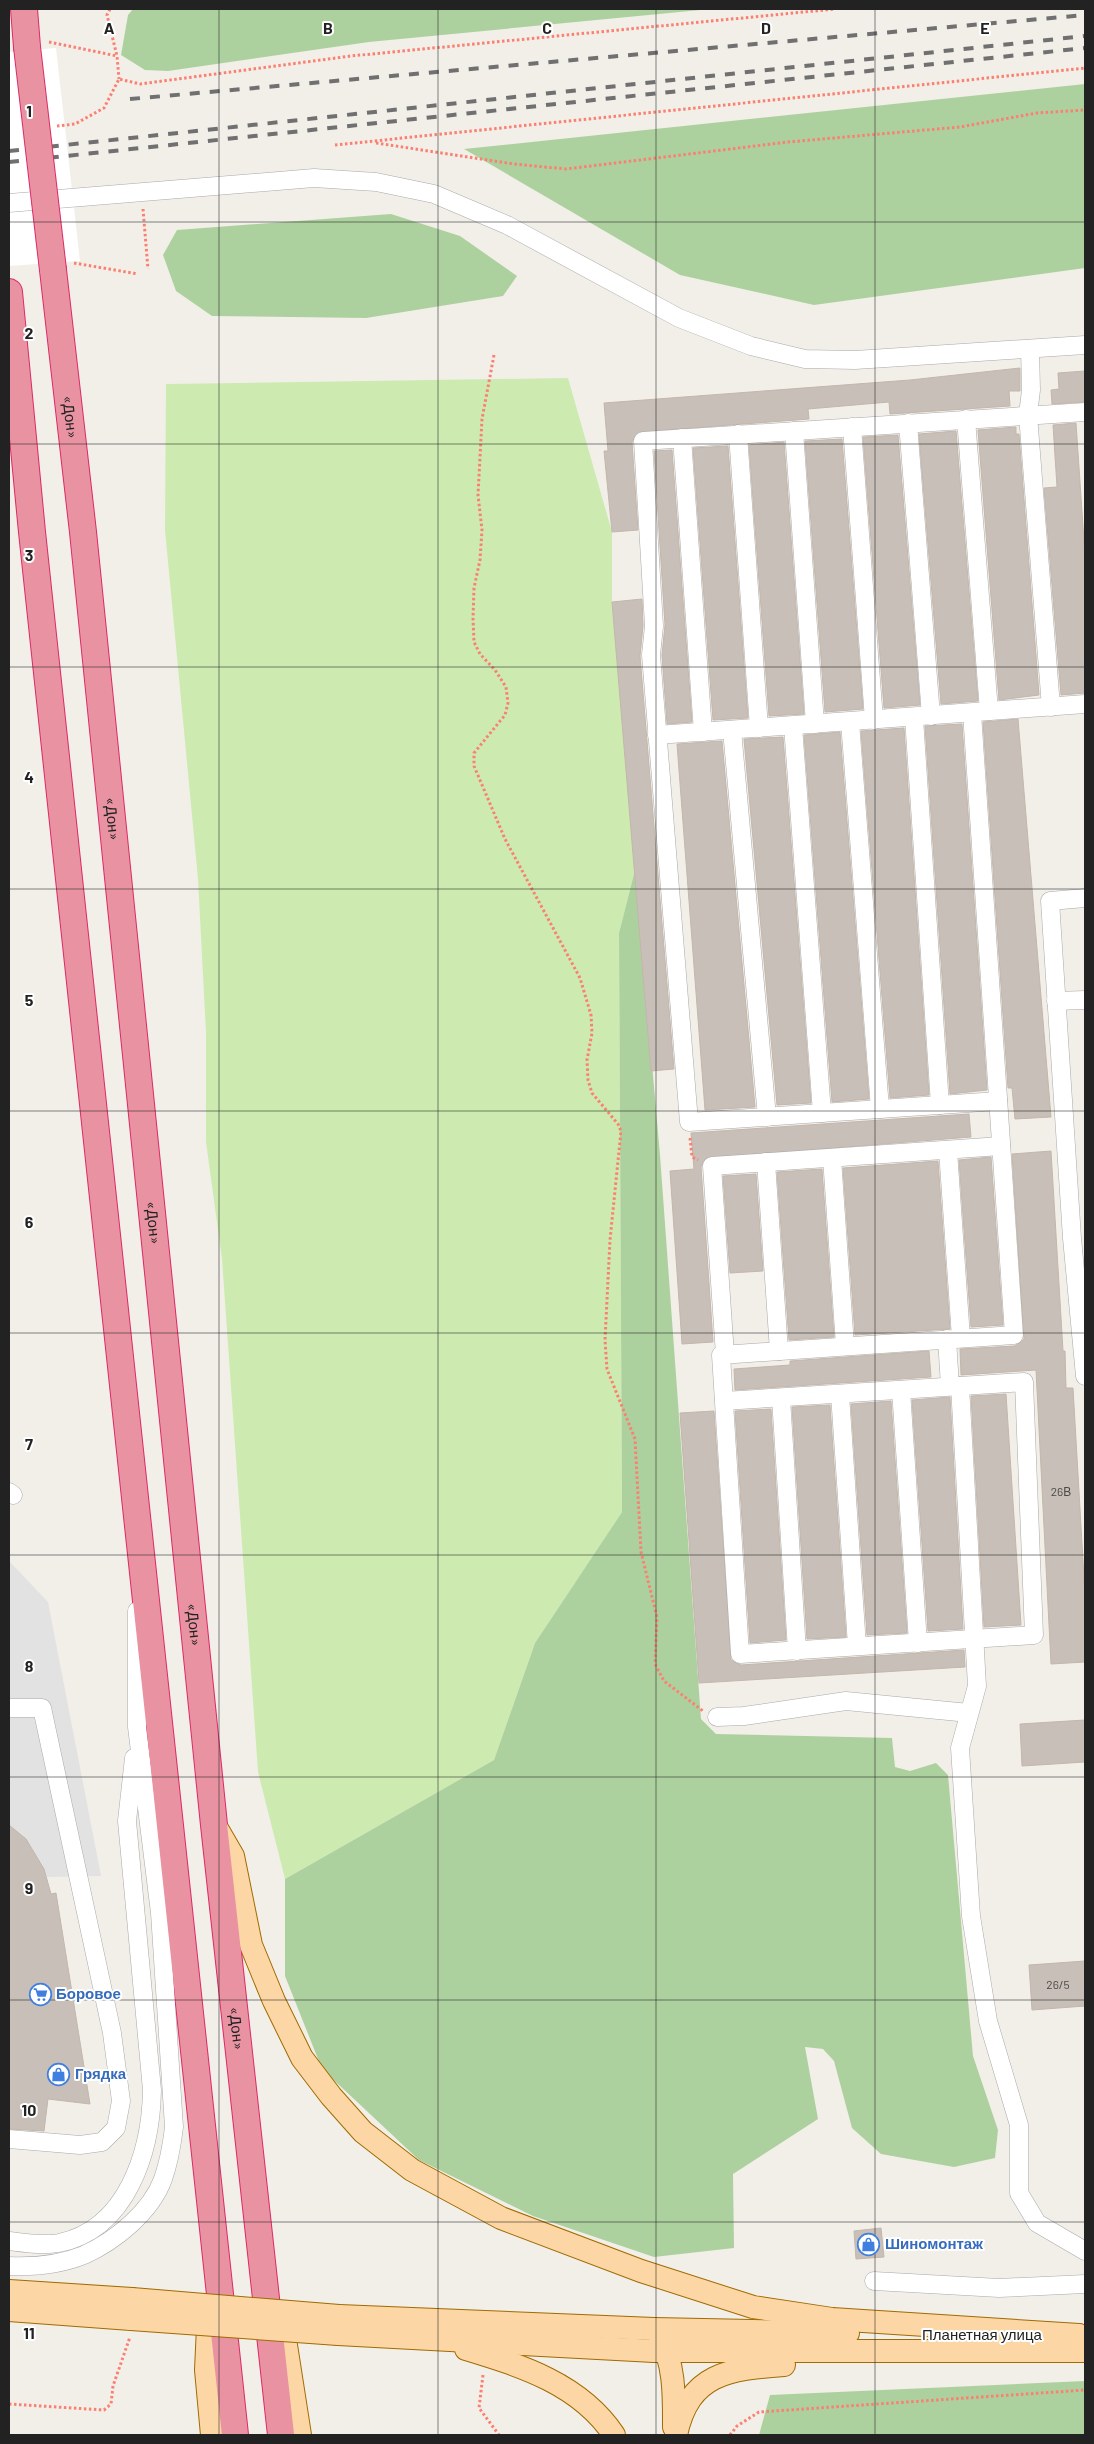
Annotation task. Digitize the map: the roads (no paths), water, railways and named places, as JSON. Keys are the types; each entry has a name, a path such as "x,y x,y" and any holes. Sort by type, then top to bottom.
{"highway":[{"name":"«Дон»","path":"24,9 38,45 63,267 83,532 214,1825 244,2079 281,2435"},
{"path":"9,292 141,1560 235,2435"}],"main road":[{"path":"214,1825 233,1856 251,1946 274,2001 302,2058 330,2096 364,2132 412,2170 501,2218 641,2271 753,2307 832,2319 1083,2341"},
{"path":"244,2079 300,2435"},
{"path":"212,2435 206,2370 213,2219"},
{"path":"9,2291 131,2318"},
{"path":"9,2310 131,2318 339,2325 467,2350 543,2375 577,2396 606,2423 614,2435"},
{"name":"Планетная улица","path":"339,2325 654,2329 1083,2341"},
{"path":"654,2329 667,2351 673,2396 675,2435"},
{"path":"396,2337 667,2351 938,2352"},
{"path":"675,2435 679,2420 689,2400 706,2383 728,2371 1083,2341"}],"street":[{"path":"9,204 314,178 376,182 434,194 507,225 679,318 751,346 805,358 855,360 1085,345"},
{"path":"1030,349 1031,390 1028,415 1051,707"},
{"path":"998,1102 689,1122 651,655 654,626 643,441 1085,412"},
{"path":"725,1354 1014,1335 998,1102 966,419"},
{"path":"908,423 940,1105"},
{"path":"852,427 874,720"},
{"path":"794,431 814,724"},
{"path":"738,434 759,728"},
{"path":"682,438 702,732"},
{"path":"657,735 1085,704"},
{"path":"850,722 880,1109"},
{"path":"793,726 822,1113"},
{"path":"732,730 767,1117"},
{"path":"1085,898 1050,901 1072,1238 1085,1376"},
{"path":"1056,1001 1085,1000"},
{"path":"724,1401 1024,1382 1034,1635 740,1654 724,1401 722,1355 725,1354 712,1166 1001,1146"},
{"path":"948,1150 955,1386 977,1686 960,1748 971,1916 988,2021 1019,2124 1019,2193 1038,2223 1085,2250"},
{"path":"832,1158 845,1346"},
{"path":"766,1162 778,1350"},
{"path":"901,1390 918,1643"},
{"path":"840,1394 857,1646"},
{"path":"780,1398 797,1651"},
{"path":"9,2241 42,2245 60,2243 102,2222 119,2204 128,2188 142,2158 148,2139 152,2090 128,1821 137,1727 136,1623 141,1560"},
{"path":"717,1717 744,1716 846,1701 970,1714"},
{"path":"9,1708 42,1708 112,2033 121,2101 116,2128 102,2142 80,2145 9,2140"},
{"path":"9,2266 45,2265 84,2255 120,2233 146,2206 162,2180 170,2153 174,2127 160,1913 137,1727"},
{"path":"874,2281 999,2288 1085,2284"}],"railway":[{"path":"130,99 1085,15"},
{"path":"9,151 1085,36"},
{"path":"9,162 1085,48"}],"place":[{"name":"Боровое","path":"40,1994"},
{"name":"Грядка","path":"59,2074"},
{"name":"Шиномонтаж","path":"869,2244"}]}
